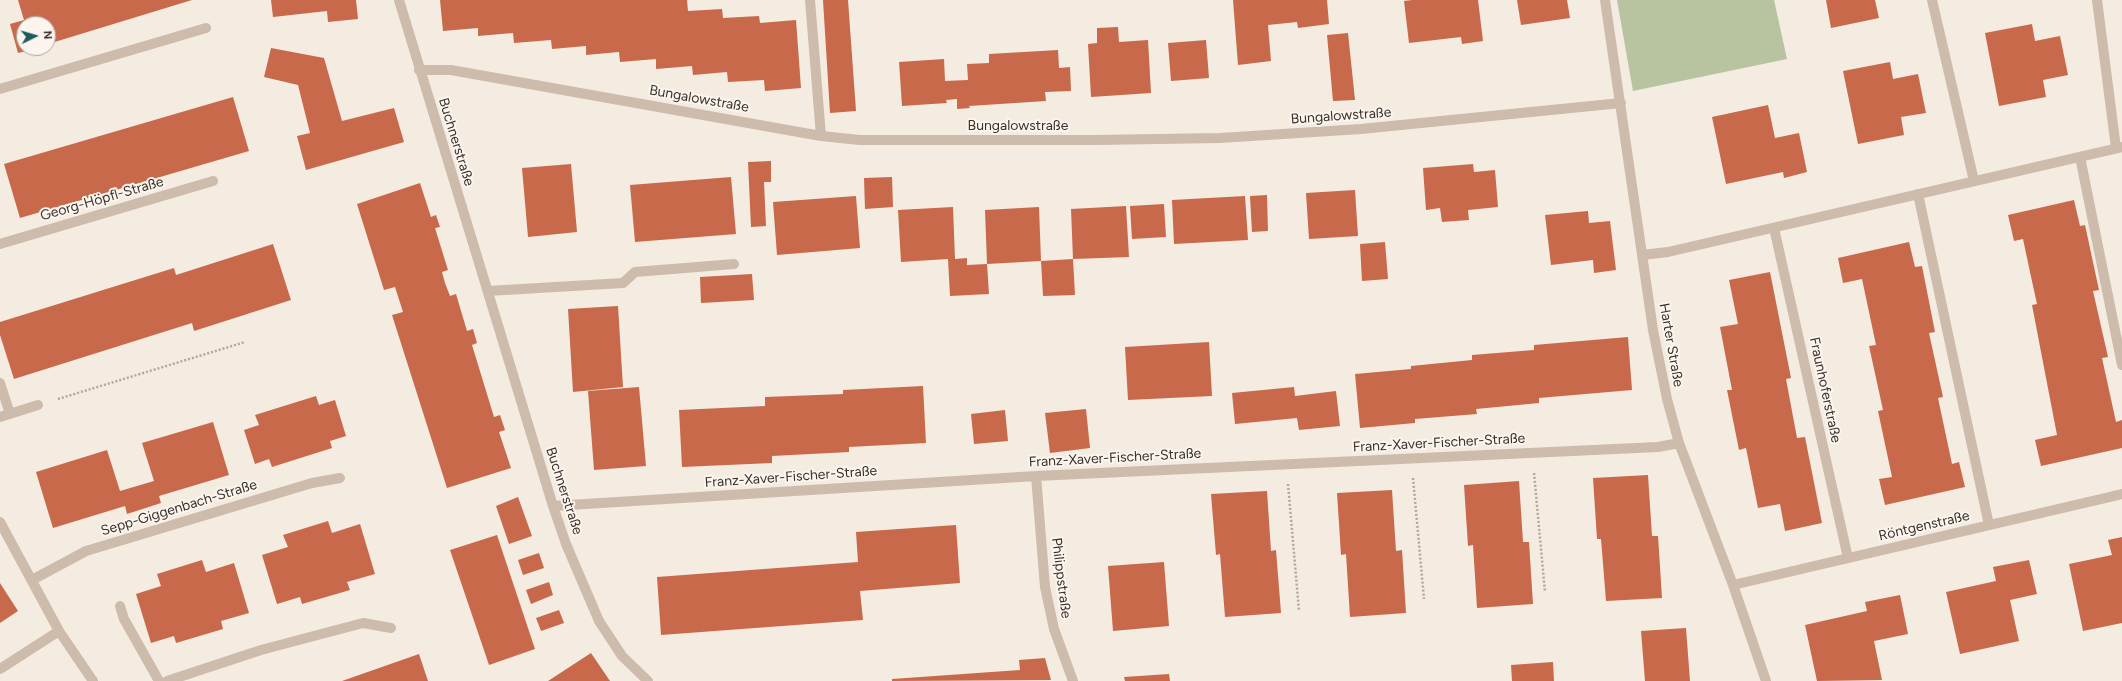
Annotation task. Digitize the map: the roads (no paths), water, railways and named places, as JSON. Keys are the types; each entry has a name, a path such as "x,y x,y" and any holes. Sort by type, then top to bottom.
{"street":[{"name":"Buchnerstraße","path":"399,0 419,70 566,544 599,621 622,656 648,681"},
{"path":"810,0 821,136"},
{"name":"Harter Straße","path":"1605,0 1621,103 1652,330 1667,399 1679,443 1733,585 1766,681"},
{"path":"1932,0 1974,181"},
{"path":"1642,255 1668,252 2119,148 2096,0"},
{"path":"0,89 206,28"},
{"name":"Bungalowstraße","path":"419,70 451,70 821,136 892,140 1097,140 1220,138 1361,130 1621,103"},
{"path":"2080,157 2122,365"},
{"name":"Georg-Höpfl-Straße","path":"0,244 213,181"},
{"path":"1918,194 1989,525"},
{"name":"Fraunhoferstraße","path":"1774,228 1848,558"},
{"path":"488,291 623,283 635,272 734,264"},
{"path":"0,383 5,416 38,405"},
{"name":"Franz-Xaver-Fischer-Straße","path":"553,506 1036,476 1658,447 1679,443"},
{"name":"Philippstraße","path":"1036,476 1046,587 1054,629 1073,681"},
{"name":"Sepp-Giggenbach-Straße","path":"32,580 86,551 312,483 340,478"},
{"name":"Röntgenstraße","path":"1733,585 2122,494"},
{"path":"0,522 59,631 94,681"},
{"path":"120,606 124,619 159,681"},
{"path":"166,681 261,650 363,623 391,628"},
{"path":"0,669 59,631"}]}
